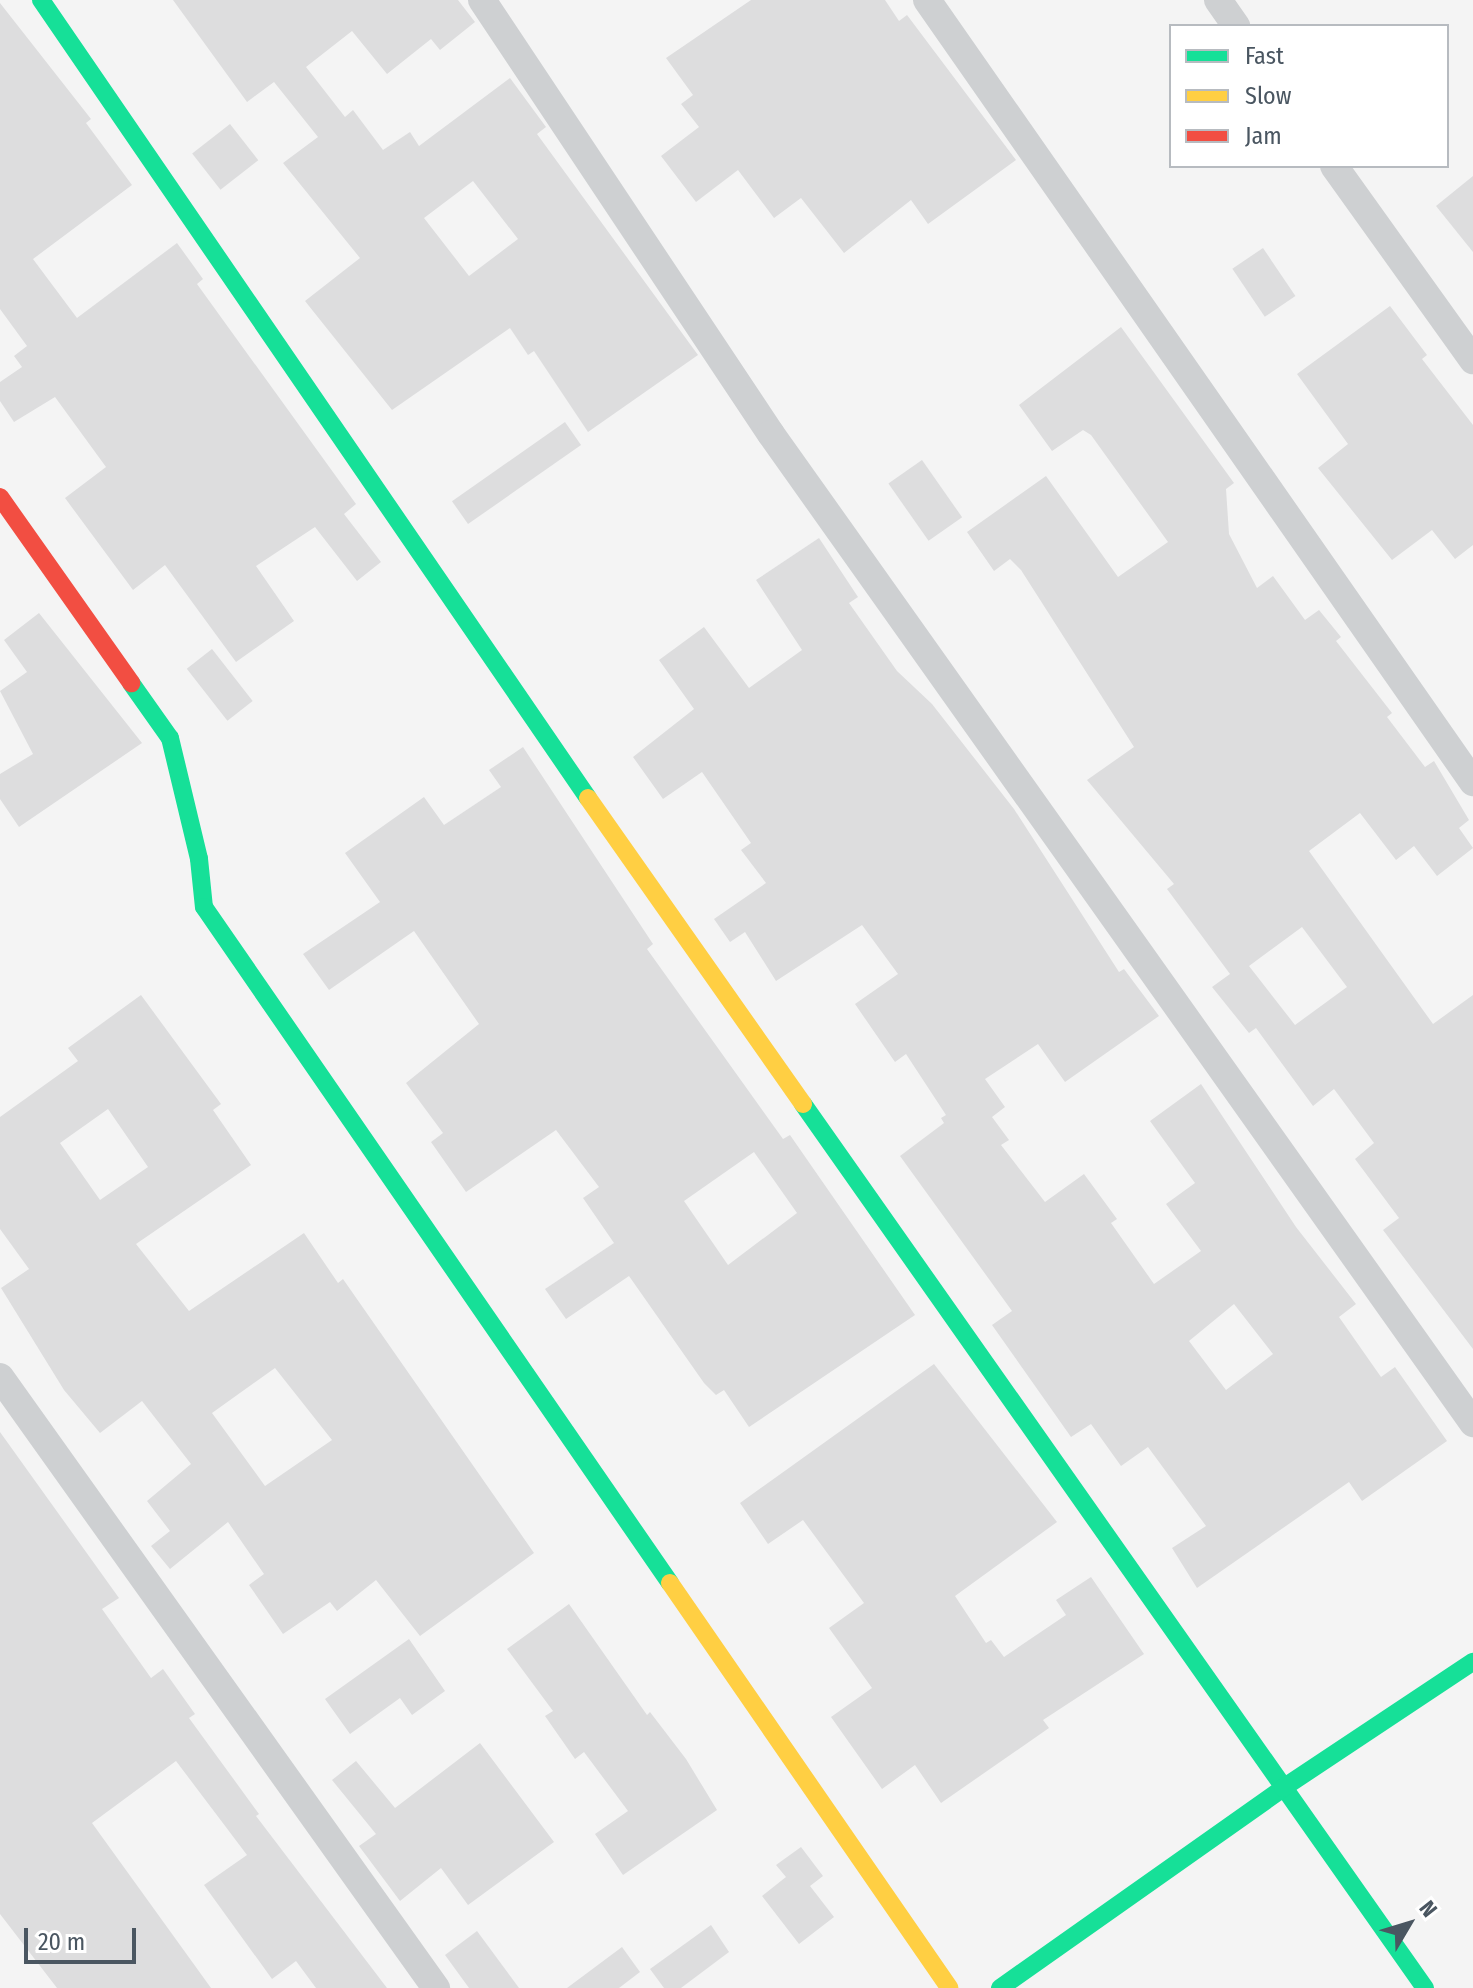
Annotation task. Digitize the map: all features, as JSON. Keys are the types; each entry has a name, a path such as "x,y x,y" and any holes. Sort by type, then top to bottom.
{"street":[{"path":"41,0 484,651 1425,1988"},
{"path":"482,0 771,434 1473,1423"},
{"path":"927,0 1473,782"},
{"path":"1218,0 1235,24"},
{"path":"1335,168 1473,360"},
{"path":"0,497 170,738 199,859 204,907 949,1988"},
{"path":"0,1377 436,1988"},
{"path":"1000,1988 1283,1788 1473,1662"}],"building":[{"path":"173,0 458,0 475,22 440,50 431,39 387,74 352,31 306,67 345,117 353,110 383,150 410,132 419,146 510,78 546,127 537,134 698,355 588,432 534,351 528,355 510,328 392,410 305,301 360,258 283,163 318,137 274,82 247,102","holes":["473,181 518,239 469,276 424,218"]},
{"path":"751,0 885,0 899,21 907,15 1016,160 928,224 911,200 844,253 801,198 774,218 738,170 696,202 661,156 699,127 681,104 693,95 666,58"},
{"path":"0,3 91,119 86,123 132,185 33,259 77,318 177,243 203,279 197,284 356,504 344,514 381,562 357,581 315,527 256,566 294,621 236,662 165,565 133,590 65,498 106,467 55,397 14,422 0,401 0,382 22,367 14,356 27,346 0,309"},
{"path":"230,124 258,160 220,190 192,154"},
{"path":"1473,176 1473,252 1436,206"},
{"path":"1263,248 1295,296 1265,317 1232,269"},
{"path":"1390,306 1427,355 1422,359 1473,425 1473,545 1455,559 1432,530 1392,560 1318,468 1348,444 1297,374"},
{"path":"1121,327 1234,483 1226,489 1229,534 1257,588 1273,576 1305,620 1319,610 1341,637 1336,641 1392,713 1387,717 1425,767 1434,761 1469,820 1459,828 1473,848 1437,876 1414,846 1396,860 1360,813 1309,851 1433,1024 1473,995 1473,1349 1383,1230 1399,1218 1355,1159 1374,1143 1334,1089 1313,1106 1256,1028 1249,1033 1212,987 1230,974 1167,889 1174,884 1087,780 1134,747 1021,570 1010,559 994,571 967,532 1046,476 1118,577 1168,542 1091,435 1083,430 1052,451 1019,405","holes":["1302,927 1347,987 1295,1025 1249,966"]},
{"path":"565,422 581,445 468,524 452,501"},
{"path":"922,460 962,517 929,541 888,484"},
{"path":"819,538 858,597 849,603 897,671 932,704 1014,809 1119,972 1124,969 1159,1016 1065,1082 1038,1044 985,1079 1005,1107 992,1117 1009,1140 1001,1145 1045,1202 1084,1174 1117,1219 1111,1223 1154,1284 1201,1251 1166,1204 1195,1183 1150,1121 1201,1084 1296,1227 1356,1304 1339,1317 1381,1377 1395,1367 1447,1441 1362,1501 1349,1482 1197,1588 1172,1548 1206,1526 1148,1447 1121,1466 1091,1424 1071,1437 992,1325 1012,1311 900,1156 944,1123 941,1118 946,1115 906,1054 895,1062 855,1004 898,974 862,925 776,981 745,932 730,942 714,919 766,883 741,850 751,843 702,772 663,799 633,757 694,709 659,660 704,627 749,688 802,650 756,580","holes":["1234,1304 1273,1354 1226,1390 1189,1341"]},
{"path":"39,613 142,743 19,827 0,799 0,774 33,754 0,691 27,672 4,640"},
{"path":"212,649 253,701 227,721 187,669"},
{"path":"523,747 653,944 647,949 783,1139 790,1135 915,1315 749,1427 724,1390 716,1395 704,1383 629,1276 566,1319 545,1289 614,1243 583,1198 599,1187 556,1130 466,1192 431,1142 443,1133 406,1083 479,1024 414,931 329,990 303,954 380,902 345,853 424,797 444,825 501,787 489,770","holes":["754,1152 797,1213 728,1265 684,1201"]},
{"path":"141,995 221,1104 213,1110 251,1165 136,1244 189,1311 304,1233 338,1283 343,1279 534,1553 420,1636 376,1580 337,1611 330,1602 283,1634 249,1585 264,1574 228,1522 170,1569 151,1546 170,1531 147,1501 191,1464 142,1401 100,1433 64,1390 1,1288 29,1269 0,1229 0,1117 78,1061 68,1048","holes":["108,1109 148,1167 100,1200 60,1143","275,1368 332,1440 265,1486 212,1413"]},
{"path":"934,1364 1057,1522 955,1596 986,1643 991,1640 1004,1657 1066,1615 1056,1600 1091,1577 1144,1654 1043,1720 1049,1728 941,1803 915,1765 882,1789 831,1717 872,1688 829,1628 864,1603 803,1520 768,1544 740,1503"},
{"path":"0,1432 119,1598 102,1609 151,1678 163,1669 195,1714 189,1718 259,1814 256,1816 387,1988 316,1988 296,1961 272,1979 204,1885 247,1855 176,1761 92,1823 211,1988 57,1988 0,1914"},
{"path":"569,1604 647,1715 650,1712 686,1759 717,1810 623,1875 595,1834 628,1811 584,1752 575,1759 545,1716 553,1711 507,1649"},
{"path":"409,1639 445,1691 412,1715 400,1698 350,1734 325,1699"},
{"path":"480,1743 554,1842 468,1905 441,1868 400,1901 359,1846 376,1834 332,1780 356,1761 395,1808"},
{"path":"801,1847 823,1876 810,1886 834,1917 799,1944 762,1896 786,1877 776,1865"},
{"path":"711,1925 729,1952 681,1988 664,1988 650,1969"},
{"path":"477,1931 519,1988 469,1988 445,1955"},
{"path":"622,1947 640,1972 619,1988 567,1988"}],"traffic: fast":[{"path":"41,0 588,798"},
{"path":"131,683 170,738 199,859 204,907 670,1583"},
{"path":"803,1104 1425,1988"},
{"path":"1000,1988 1283,1788 1473,1662"}],"traffic: slow":[{"path":"588,798 803,1104"},
{"path":"670,1583 949,1988"}],"traffic: jam":[{"path":"0,497 131,683"}]}
